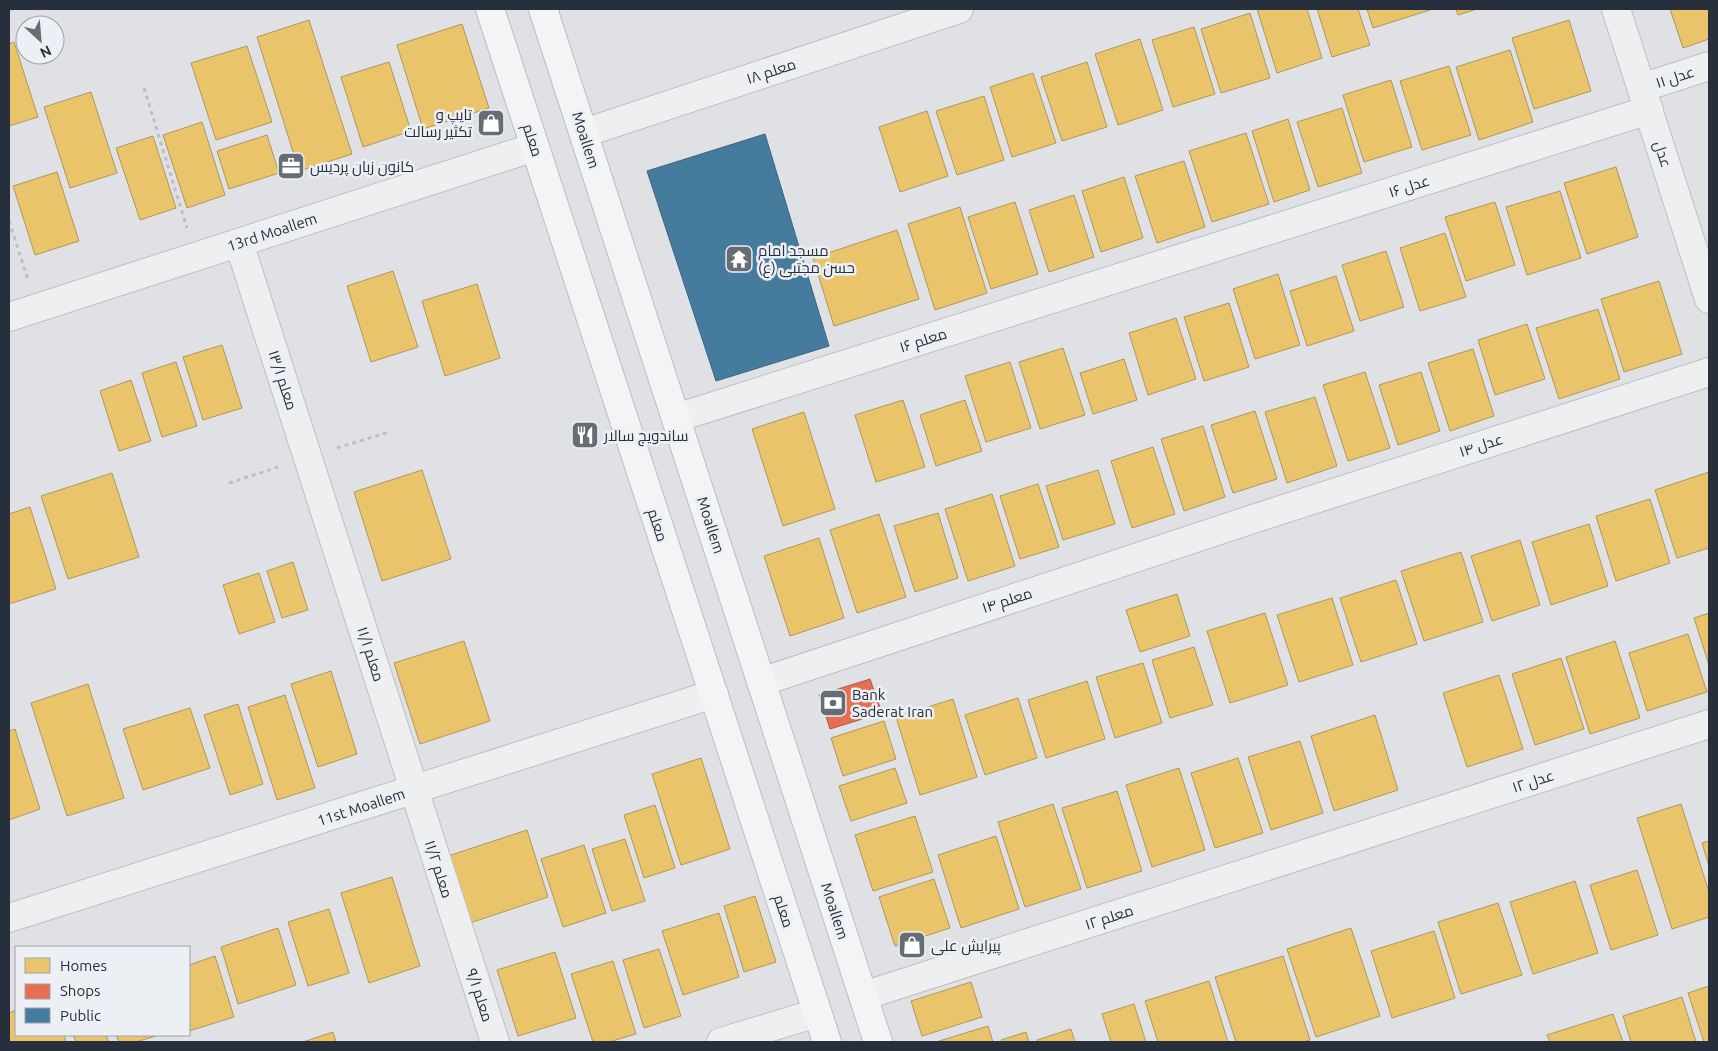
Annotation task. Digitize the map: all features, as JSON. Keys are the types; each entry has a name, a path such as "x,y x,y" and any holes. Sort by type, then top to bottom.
{"main road":[{"name":"معلم","path":"490,9 826,1042"},
{"name":"Moallem","path":"543,9 878,1042"}],"street":[{"name":"معلم ۱۸","path":"584,133 958,9"},
{"name":"عدل","path":"1616,9 1709,299"},
{"name":"عدل ۱۱","path":"1645,99 1709,66"},
{"name":"عدل ۱۶","path":"1170,262 1645,99"},
{"name":"13rd Moallem","path":"9,317 535,146"},
{"name":"معلم ۱۳/۱","path":"238,243 327,518"},
{"name":"معلم ۱۶‌","path":"676,418 1170,262"},
{"name":"عدل ۱۴","path":"1253,518 1709,372"},
{"name":"معلم ۱۱/۱","path":"327,518 414,790"},
{"name":"معلم ۱۴","path":"761,682 1253,518"},
{"name":"11st Moallem","path":"9,918 714,694"},
{"name":"عدل ۱۲","path":"1356,838 1709,724"},
{"name":"معلم ۱۱/۲","path":"414,790 465,947"},
{"name":"معلم ۱۲","path":"863,996 1356,838"},
{"name":"معلم ۹/۱","path":"465,947 495,1042"},
{"path":"721,1042 817,1013"}],"path":[{"path":"144,88 196,256"},
{"path":"9,221 37,308"}],"building: Homes":[{"path":"1257,9 1307,9 1322,58 1277,73"},
{"path":"1317,9 1358,9 1370,45 1332,57"},
{"path":"1367,9 1433,9 1373,28"},
{"path":"1456,9 1477,9 1458,15"},
{"path":"1670,9 1709,9 1709,39 1683,48"},
{"path":"1250,13 1270,78 1221,93 1201,29"},
{"path":"309,20 352,154 299,171 257,37"},
{"path":"1569,20 1591,91 1534,109 1512,38"},
{"path":"462,24 489,108 423,129 397,45"},
{"path":"1194,27 1215,94 1173,107 1152,40"},
{"path":"1140,39 1163,110 1118,125 1095,54"},
{"path":"14,42 15,65 21,65 38,117 9,126 9,44"},
{"path":"247,46 272,122 216,140 191,63"},
{"path":"1510,50 1533,122 1479,140 1456,67"},
{"path":"389,62 411,131 363,147 341,77"},
{"path":"1087,62 1107,127 1062,141 1041,77"},
{"path":"1449,66 1471,135 1422,150 1400,81"},
{"path":"1033,73 1056,143 1012,157 990,87"},
{"path":"1391,80 1412,147 1364,162 1343,95"},
{"path":"91,92 117,173 70,188 44,107"},
{"path":"984,96 1004,160 957,175 936,111"},
{"path":"1342,108 1362,173 1318,187 1297,122"},
{"path":"927,111 948,176 900,192 879,127"},
{"path":"1288,119 1310,190 1274,202 1252,131"},
{"path":"202,122 225,195 187,208 163,135"},
{"path":"1246,133 1269,204 1212,222 1189,151"},
{"path":"267,135 279,173 229,189 217,151"},
{"path":"153,136 176,208 140,220 116,148"},
{"path":"1184,161 1205,227 1157,243 1135,176"},
{"path":"1616,167 1638,237 1587,254 1564,183"},
{"path":"57,172 79,241 35,255 13,186"},
{"path":"1124,177 1143,238 1101,252 1082,191"},
{"path":"1560,191 1581,258 1527,275 1506,207"},
{"path":"1074,195 1094,257 1049,272 1029,210"},
{"path":"1015,202 1038,274 991,289 968,217"},
{"path":"1495,202 1515,265 1466,281 1445,217"},
{"path":"960,207 987,293 935,310 908,224"},
{"path":"897,230 919,299 834,326 813,258"},
{"path":"1445,233 1466,297 1420,311 1400,248"},
{"path":"1386,251 1404,307 1360,321 1342,265"},
{"path":"393,271 418,347 371,362 347,286"},
{"path":"1278,274 1300,345 1255,359 1233,289"},
{"path":"1336,276 1354,331 1307,346 1290,291"},
{"path":"1659,281 1682,354 1624,372 1601,299"},
{"path":"477,284 500,358 445,376 422,301"},
{"path":"1229,303 1249,367 1204,381 1184,317"},
{"path":"1598,309 1620,379 1559,399 1536,328"},
{"path":"1176,318 1196,379 1148,395 1129,333"},
{"path":"1527,324 1545,379 1495,395 1478,340"},
{"path":"222,345 242,408 203,420 183,357"},
{"path":"1063,348 1085,415 1040,429 1019,362"},
{"path":"1473,349 1494,416 1450,431 1428,363"},
{"path":"1124,359 1137,400 1093,414 1080,373"},
{"path":"176,362 197,426 162,437 142,373"},
{"path":"1010,362 1031,428 986,442 965,376"},
{"path":"1365,372 1390,448 1348,461 1323,385"},
{"path":"1421,372 1440,431 1398,445 1379,385"},
{"path":"131,380 151,441 119,451 100,391"},
{"path":"1315,397 1337,466 1287,483 1265,412"},
{"path":"903,400 925,467 876,482 855,415"},
{"path":"965,400 982,451 936,466 920,415"},
{"path":"1255,411 1277,479 1233,493 1211,425"},
{"path":"804,412 835,509 783,526 752,429"},
{"path":"1203,426 1225,497 1184,511 1161,439"},
{"path":"1153,447 1175,514 1132,528 1111,461"},
{"path":"422,470 451,559 382,581 354,492"},
{"path":"1098,470 1115,524 1063,540 1046,486"},
{"path":"1709,472 1709,548 1677,558 1655,490"},
{"path":"112,473 139,557 68,579 41,496"},
{"path":"1038,484 1059,547 1020,559 1000,496"},
{"path":"992,494 1015,566 968,581 945,509"},
{"path":"1650,499 1670,563 1616,581 1596,516"},
{"path":"30,507 56,589 9,604 9,514"},
{"path":"938,513 958,578 915,592 894,526"},
{"path":"879,514 906,597 857,613 830,530"},
{"path":"1589,524 1608,586 1551,605 1532,542"},
{"path":"819,538 844,618 790,636 764,556"},
{"path":"1520,540 1540,605 1492,621 1471,556"},
{"path":"1461,552 1483,622 1424,641 1401,571"},
{"path":"293,562 308,610 282,618 267,571"},
{"path":"259,573 275,622 239,634 223,585"},
{"path":"1396,580 1417,644 1361,662 1340,598"},
{"path":"1177,594 1190,636 1140,652 1126,610"},
{"path":"1332,598 1353,665 1299,682 1277,615"},
{"path":"1265,613 1288,685 1230,703 1207,631"},
{"path":"1709,613 1709,665 1694,618"},
{"path":"1688,634 1707,692 1647,711 1629,653"},
{"path":"464,641 490,721 420,744 394,663"},
{"path":"1615,641 1640,718 1590,734 1566,657"},
{"path":"1194,647 1213,705 1170,718 1152,660"},
{"path":"1561,658 1584,729 1535,745 1512,674"},
{"path":"1143,663 1162,723 1115,738 1096,677"},
{"path":"331,671 357,754 318,767 291,684"},
{"path":"1499,675 1523,749 1467,767 1443,693"},
{"path":"1087,681 1105,739 1046,758 1028,700"},
{"path":"88,684 124,798 67,816 31,703"},
{"path":"285,695 315,788 277,800 248,707"},
{"path":"1018,698 1037,758 985,775 965,715"},
{"path":"953,699 977,777 920,795 896,717"},
{"path":"238,704 263,784 230,795 204,715"},
{"path":"190,708 210,768 143,790 123,729"},
{"path":"1375,715 1398,790 1334,811 1311,736"},
{"path":"884,721 896,759 843,776 831,738"},
{"path":"15,729 40,809 9,820 9,731"},
{"path":"1300,741 1323,813 1271,830 1248,757"},
{"path":"701,758 730,849 681,865 652,774"},
{"path":"1238,758 1263,833 1215,848 1191,773"},
{"path":"895,768 907,803 851,821 839,786"},
{"path":"1179,768 1205,850 1152,867 1126,785"},
{"path":"1117,791 1142,871 1087,888 1062,808"},
{"path":"1053,804 1081,889 1025,907 998,822"},
{"path":"1681,804 1709,892 1709,917 1672,929 1637,818"},
{"path":"655,805 675,868 644,878 624,815"},
{"path":"915,816 933,872 873,891 855,835"},
{"path":"527,830 548,897 467,924 445,857"},
{"path":"996,836 1019,909 961,928 938,855"},
{"path":"625,839 645,901 612,911 592,849"},
{"path":"1709,841 1709,866 1702,843"},
{"path":"584,845 606,913 563,927 541,859"},
{"path":"1637,870 1658,935 1611,950 1590,885"},
{"path":"392,877 420,966 369,983 341,893"},
{"path":"934,879 950,928 895,946 879,897"},
{"path":"1575,881 1598,953 1533,974 1510,902"},
{"path":"755,896 776,962 744,972 724,906"},
{"path":"1498,903 1522,975 1461,994 1438,922"},
{"path":"329,909 349,973 308,986 288,922"},
{"path":"719,913 739,977 683,995 662,931"},
{"path":"278,928 296,985 238,1004 221,947"},
{"path":"1351,928 1380,1016 1316,1037 1287,949"},
{"path":"1434,931 1455,998 1392,1018 1371,951"},
{"path":"659,949 681,1016 644,1028 623,960"},
{"path":"555,952 576,1018 518,1036 497,970"},
{"path":"215,956 234,1017 190,1031 190,965"},
{"path":"1283,956 1310,1040 1303,1042 1236,1042 1215,977"},
{"path":"613,961 636,1034 609,1042 593,1042 571,974"},
{"path":"1209,981 1228,1042 1158,1042 1145,1001"},
{"path":"971,982 982,1017 922,1036 911,1001"},
{"path":"1709,986 1709,1042 1704,1042 1688,993"},
{"path":"1682,997 1696,1042 1631,1042 1623,1016"},
{"path":"1134,1004 1146,1042 1111,1042 1102,1014"},
{"path":"15,1010 15,1036 64,1036 66,1042 9,1042 9,1013"},
{"path":"1613,1014 1623,1042 1550,1042 1547,1035"},
{"path":"988,1026 993,1042 936,1042"},
{"path":"1071,1029 1075,1042 1037,1042 1037,1040"},
{"path":"333,1032 336,1042 303,1042"},
{"path":"1026,1032 1029,1042 1002,1042 1001,1040"},
{"path":"73,1036 106,1036 109,1042 76,1042"},
{"path":"116,1036 156,1036 136,1042 119,1042"}],"building: Shops":[{"path":"870,679 882,713 830,729 819,695"}],"building: Public":[{"name":"مسجد امام حسن مجتبی (ع)","path":"765,134 829,346 716,381 647,171"}],"place":[{"name":"تایپ و تکثیر رسالت","path":"491,123"},
{"name":"کانون زبان پردیس","path":"291,166"},
{"name":"مسجد امام حسن مجتبی (ع)","path":"739,259"},
{"name":"ساندویچ سالار","path":"585,435"},
{"name":"Bank Saderat Iran","path":"833,703"},
{"name":"پیرایش علی","path":"912,945"}]}
